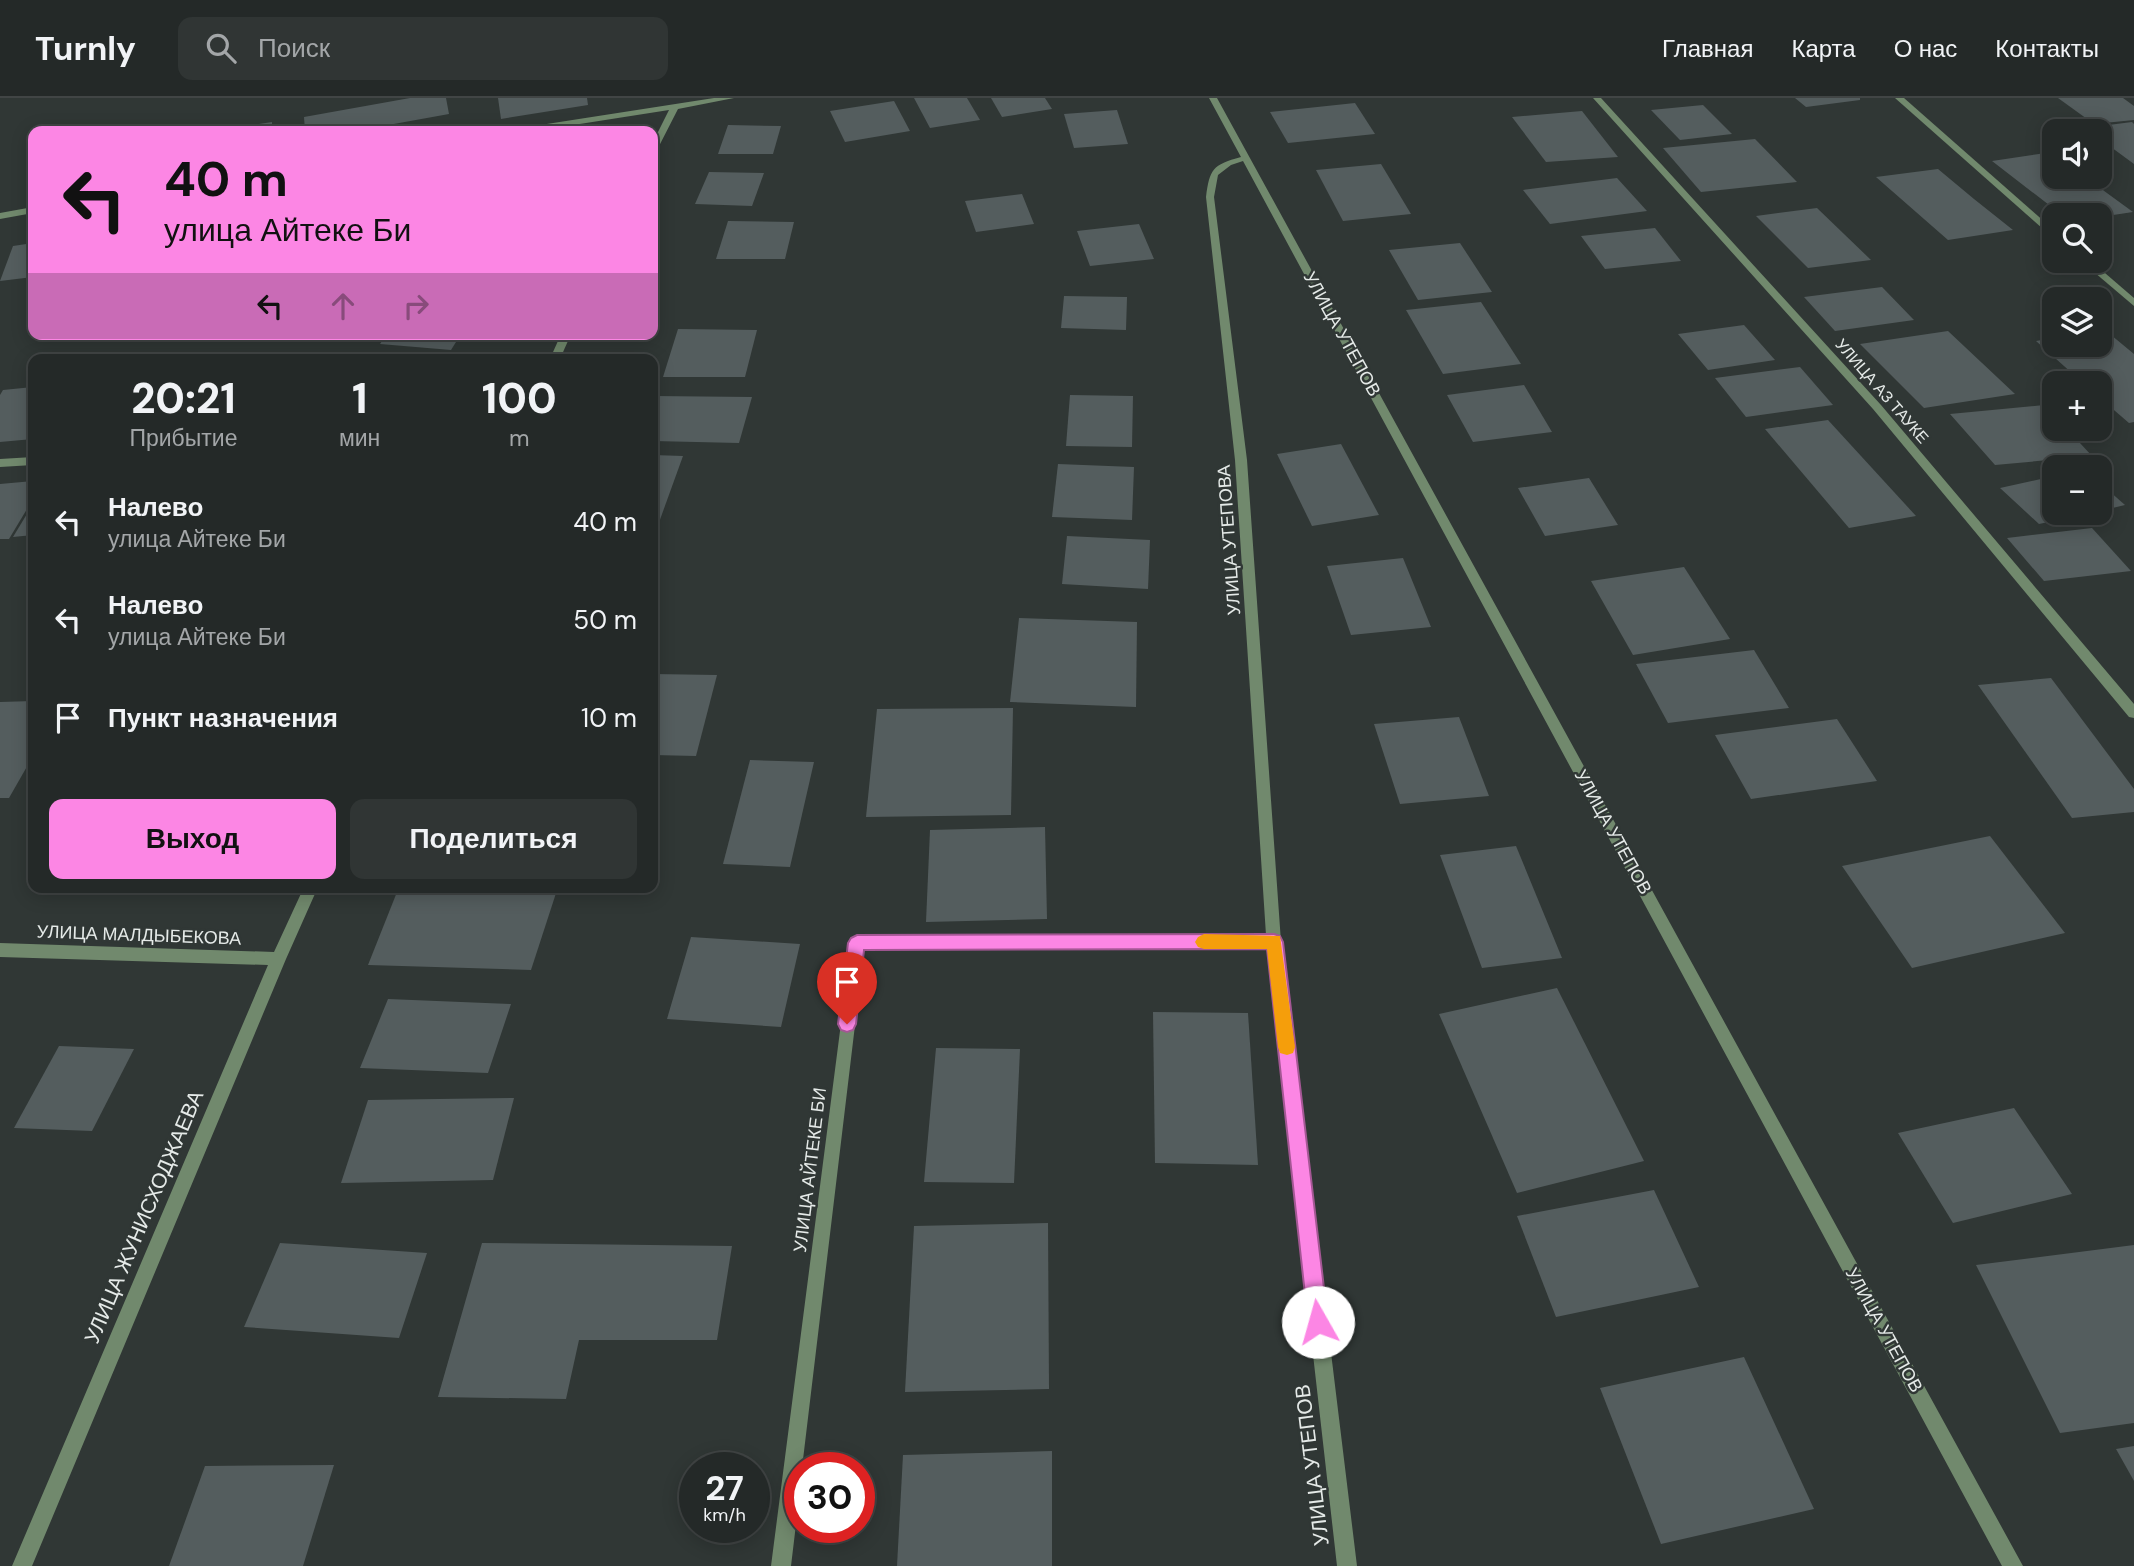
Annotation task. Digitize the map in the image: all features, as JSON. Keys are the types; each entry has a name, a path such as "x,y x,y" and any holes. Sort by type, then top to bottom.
{"street":[{"path":"552,126 730,98"},
{"name":"УЛИЦА УТЕПОВ","path":"1213,98 2013,1566"},
{"name":"УЛИЦА АЗ ТАУКЕ","path":"1597,98 1877,407 2134,713"},
{"path":"1899,98 2042,223"},
{"path":"658,140 674,106"},
{"name":"УЛИЦА УТЕПОВА","path":"1246,158 1228,163 1214,174 1210,197 1241,460 1274,942"},
{"path":"0,216 28,211"},
{"path":"2100,273 2134,303"},
{"path":"0,463 28,461"},
{"name":"УЛИЦА ЖУНИСХОДЖАЕВА","path":"22,1566 307,893"},
{"name":"УЛИЦА УТЕПОВ","path":"1274,942 1347,1566"},
{"name":"УЛИЦА АЙТЕКЕ БИ","path":"781,1566 857,943 1274,942"},
{"name":"УЛИЦА МАЛДЫБЕКОВА","path":"0,950 278,959"}],"building":[{"path":"410,98 446,98 449,114 383,126 305,126 304,117"},
{"path":"498,98 587,98 588,105 501,119"},
{"path":"914,98 967,98 980,120 930,128"},
{"path":"991,98 1045,98 1052,109 1002,117"},
{"path":"1795,98 1860,98 1860,100 1806,107"},
{"path":"2058,98 2123,98 2134,106 2134,120 2112,122 2112,119 2087,119"},
{"path":"894,101 910,131 845,142 830,111"},
{"path":"1355,103 1375,134 1288,143 1270,112"},
{"path":"1703,105 1732,134 1680,140 1651,110"},
{"path":"1117,110 1128,144 1074,148 1064,114"},
{"path":"1582,111 1618,157 1546,162 1512,117"},
{"path":"272,122 272,126 245,126"},
{"path":"2134,124 2134,164 2112,148 2112,125"},
{"path":"728,125 781,126 773,154 718,154"},
{"path":"1755,139 1797,182 1701,192 1663,148"},
{"path":"2042,154 2042,189 2101,189 2133,212 2112,215 2112,203 2046,203 1992,161"},
{"path":"1381,164 1411,214 1343,221 1316,170"},
{"path":"1938,169 2013,230 1948,240 1876,177"},
{"path":"709,172 764,173 752,206 695,204"},
{"path":"1617,178 1647,211 1550,224 1523,190"},
{"path":"1022,194 1034,224 976,232 965,201"},
{"path":"1817,208 1871,260 1808,268 1756,216"},
{"path":"728,221 794,222 785,259 716,259"},
{"path":"1139,224 1154,259 1090,266 1077,231"},
{"path":"1655,228 1681,261 1605,269 1581,236"},
{"path":"1460,243 1492,292 1418,300 1389,250"},
{"path":"28,244 28,278 0,281 13,246"},
{"path":"1882,287 1914,320 1835,331 1804,297"},
{"path":"1064,296 1127,297 1126,330 1061,328"},
{"path":"1481,302 1521,364 1443,374 1406,310"},
{"path":"1744,325 1775,360 1708,370 1678,334"},
{"path":"678,329 757,330 745,377 663,377"},
{"path":"1948,331 2015,394 1924,408 1860,344"},
{"path":"2112,336 2134,354 2134,422 2129,423 2112,408 2112,371 2070,371 2054,357 2112,357"},
{"path":"383,340 457,340 451,350 380,344"},
{"path":"1800,367 1833,405 1746,417 1715,378"},
{"path":"1524,385 1552,432 1473,442 1447,395"},
{"path":"28,388 28,439 0,442 0,395 3,390"},
{"path":"1070,395 1133,396 1132,447 1066,446"},
{"path":"658,396 752,397 739,443 658,441"},
{"path":"2042,405 2042,441 2078,441 2091,455 2042,455 2042,461 1995,465 1950,414"},
{"path":"1828,420 1916,516 1849,528 1765,429"},
{"path":"1341,444 1379,515 1312,526 1277,454"},
{"path":"658,455 683,456 658,525"},
{"path":"1058,464 1134,467 1132,520 1052,517"},
{"path":"1589,478 1618,525 1545,536 1518,488"},
{"path":"2042,479 2042,523 2039,524 2000,488"},
{"path":"28,481 28,507 9,539 0,539 0,484"},
{"path":"2112,494 2125,505 2112,508"},
{"path":"28,512 28,536 13,537"},
{"path":"2092,528 2131,571 2044,581 2007,538"},
{"path":"1067,536 1150,540 1148,589 1062,584"},
{"path":"1403,558 1431,627 1351,635 1327,566"},
{"path":"1684,567 1730,639 1633,655 1591,581"},
{"path":"1019,618 1137,622 1136,707 1010,702"},
{"path":"1754,650 1789,708 1668,723 1636,664"},
{"path":"658,674 717,675 696,756 658,755"},
{"path":"2051,678 2134,789 2134,812 2072,818 1978,685"},
{"path":"28,701 28,765 9,798 0,798 0,702"},
{"path":"1013,708 1011,815 866,817 877,709"},
{"path":"1459,717 1489,796 1400,804 1374,724"},
{"path":"1837,719 1877,781 1751,799 1715,735"},
{"path":"750,760 814,762 790,867 723,864"},
{"path":"1045,827 1047,919 926,922 930,830"},
{"path":"1990,836 2065,933 1912,968 1842,866"},
{"path":"1516,846 1562,958 1482,968 1440,855"},
{"path":"397,893 556,893 531,970 368,965"},
{"path":"691,937 800,944 781,1027 667,1019"},
{"path":"1557,988 1644,1161 1517,1193 1439,1014"},
{"path":"388,999 511,1004 488,1073 360,1068"},
{"path":"1153,1012 1248,1013 1258,1165 1155,1163"},
{"path":"59,1046 134,1049 92,1131 14,1128"},
{"path":"936,1048 1020,1049 1014,1183 924,1182"},
{"path":"514,1098 493,1180 341,1183 368,1100"},
{"path":"2014,1108 2072,1194 1953,1223 1898,1133"},
{"path":"1654,1190 1699,1287 1556,1317 1517,1216"},
{"path":"1048,1223 1049,1389 905,1392 914,1226"},
{"path":"280,1243 427,1253 399,1338 244,1327"},
{"path":"482,1243 732,1246 717,1340 579,1340 566,1399 438,1397"},
{"path":"2134,1245 2134,1423 2060,1433 1976,1265"},
{"path":"1744,1357 1814,1509 1661,1544 1600,1388"},
{"path":"2134,1446 2134,1481 2116,1449"},
{"path":"1052,1451 1052,1566 897,1566 903,1455"},
{"path":"334,1465 303,1566 169,1566 205,1466"}],"slow traffic":[{"path":"1204,942 1274,942 1287,1047"}],"route":[{"path":"847,1024 857,943 1274,942 1318,1322"}]}
